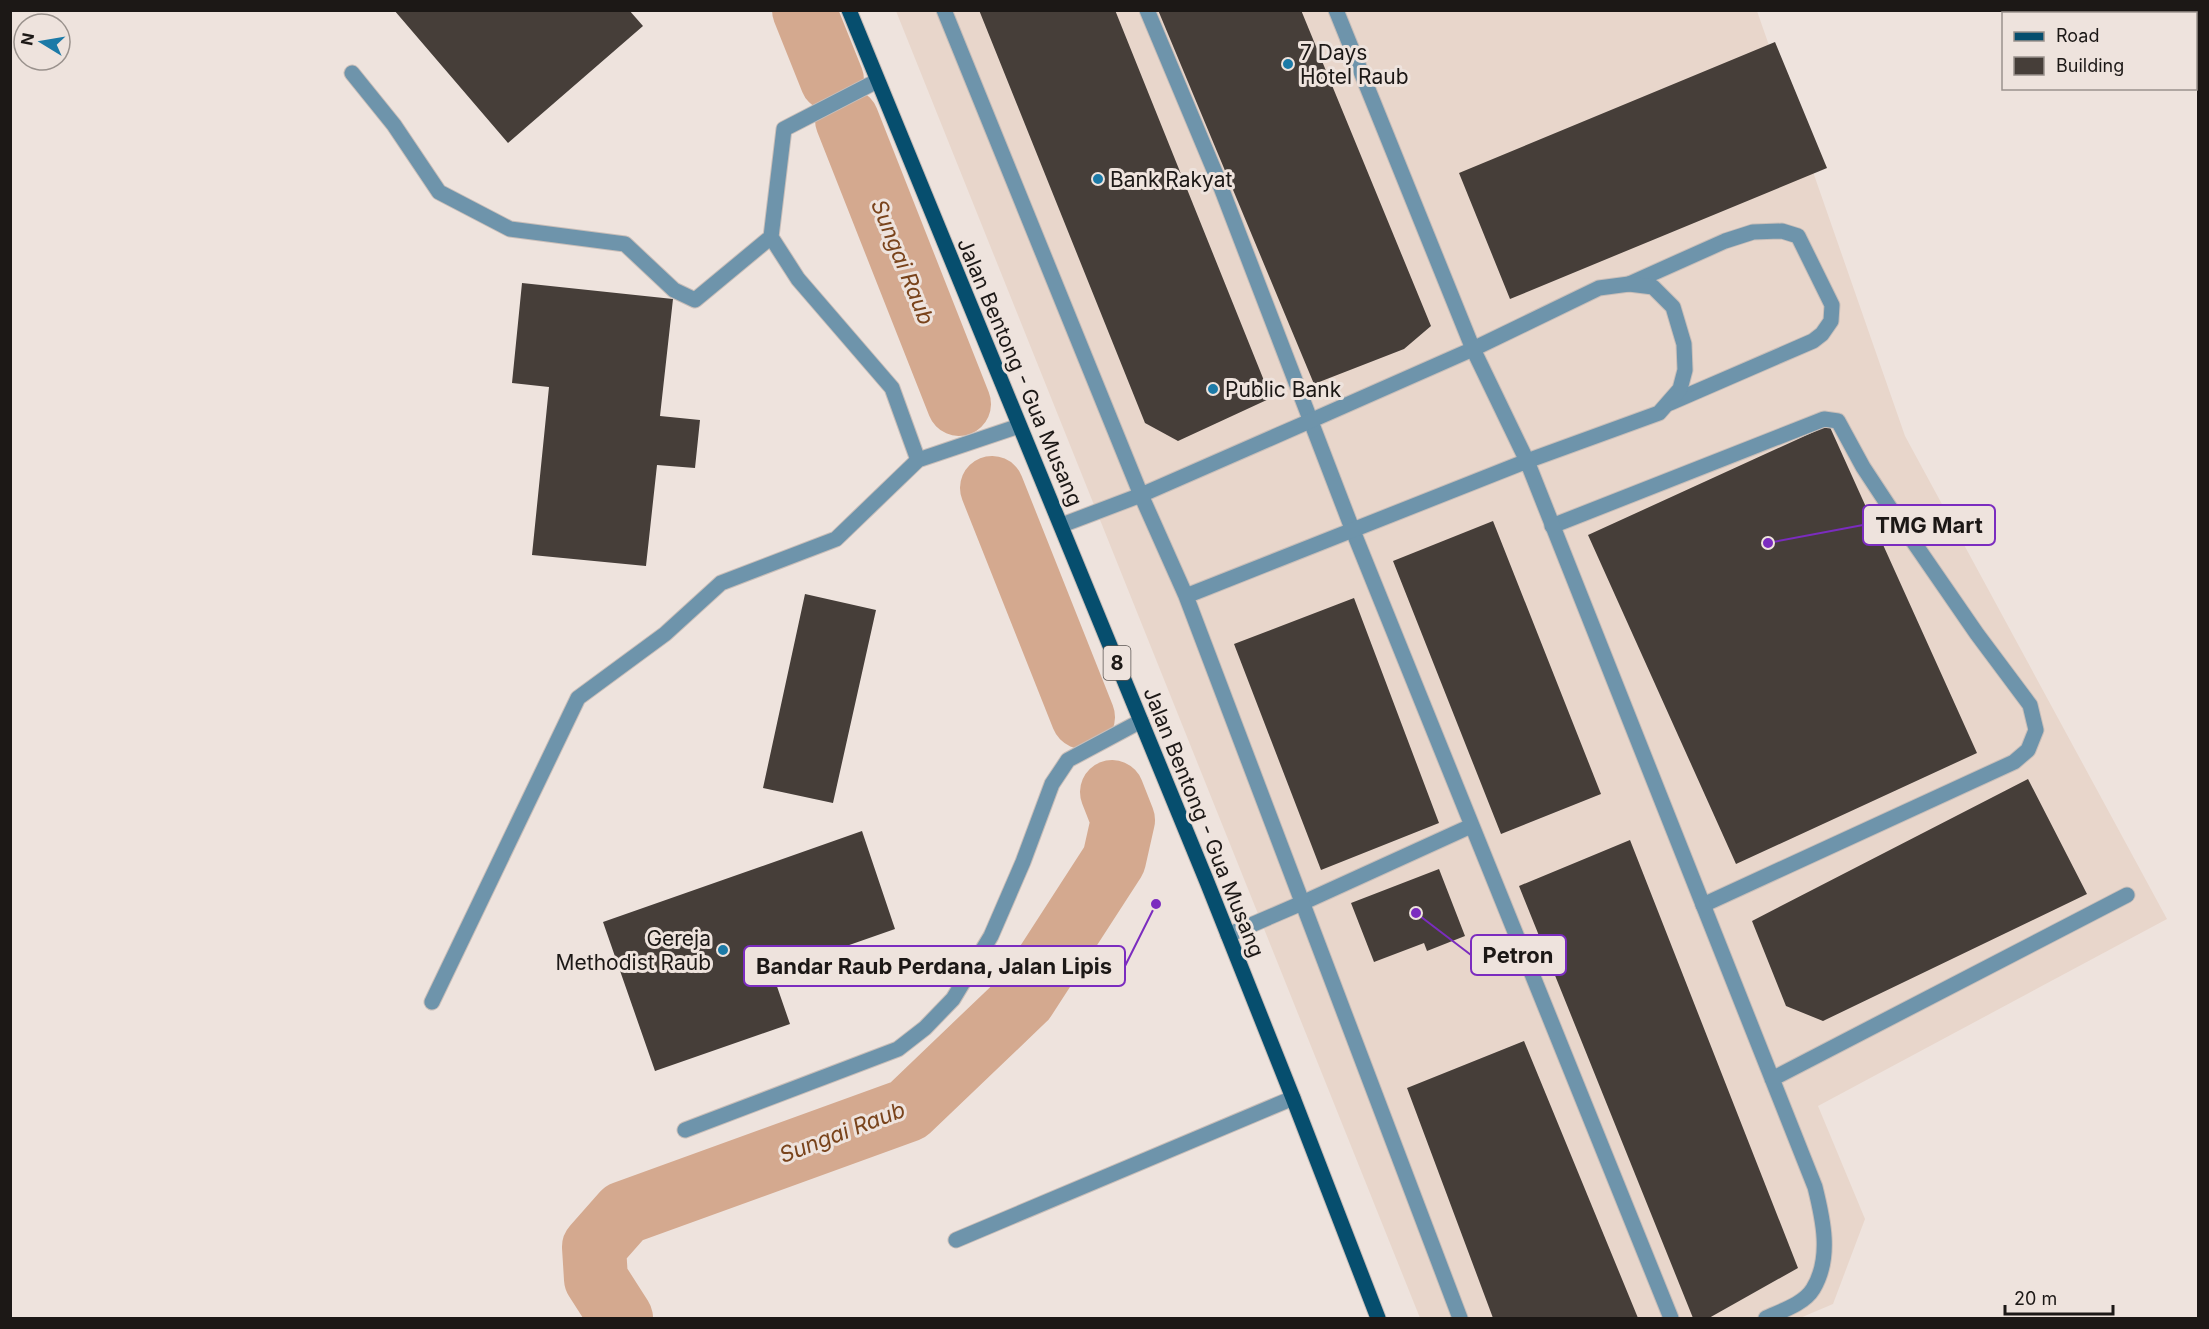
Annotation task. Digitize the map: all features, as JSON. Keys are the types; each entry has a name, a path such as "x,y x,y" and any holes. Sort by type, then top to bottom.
{"main road":[{"name":"Jalan Bentong - Gua Musang","path":"849,10 1019,426 1062,525 1228,935 1378,1318"}],"street":[{"path":"944,10 1142,495 1186,596 1460,1318"},
{"path":"1147,10 1217,177 1353,531 1671,1318"},
{"path":"1336,10 1473,349 1527,461 1815,1187 1824,1223 1821,1269 1813,1290 1798,1303 1766,1318"},
{"path":"352,73 394,125 439,192 510,229 625,244 674,290 695,300 771,237"},
{"path":"877,81 784,129 771,237 798,279 892,388 918,460"},
{"path":"1629,284 1725,241 1753,232 1782,231 1798,236 1832,305 1831,321 1822,334 1813,341 1670,403"},
{"path":"1062,525 1142,495 1310,421 1473,349 1599,288 1629,284 1653,287 1673,307 1684,344 1685,370 1680,389 1659,413 1527,461 1186,596"},
{"path":"1552,526 1824,419 1838,421 1863,467 1888,505 1977,634 2031,705 2036,730 2028,750 2014,762 1703,905"},
{"path":"432,1002 578,698 665,634 721,583 836,539 918,460 1019,426"},
{"path":"685,1130 897,1049 925,1029 953,999 991,936 1023,862 1052,784 1068,760 1141,721"},
{"path":"1228,935 1472,826"},
{"path":"1772,1079 2127,895"},
{"path":"956,1240 1293,1098"}],"shaded area":[{"path":"896,11 1757,11 1905,436 2167,919 1818,1106 1865,1219 1833,1304 1800,1318 1420,1318"}],"building":[{"path":"394,10 629,10 643,26 508,143"},
{"path":"979,10 1115,10 1271,398 1178,441 1145,423"},
{"path":"1158,10 1301,10 1431,326 1404,349 1314,384"},
{"path":"1775,42 1827,168 1510,299 1459,173"},
{"path":"522,283 673,299 660,416 700,420 695,468 657,465 646,566 532,555 549,387 512,383"},
{"path":"1829,425 1977,753 1736,864 1588,535"},
{"path":"1493,521 1601,794 1501,834 1393,561"},
{"path":"805,594 876,610 833,803 763,788"},
{"path":"1354,598 1439,823 1321,870 1234,644"},
{"path":"2028,779 2087,894 1823,1021 1786,1006 1752,921"},
{"name":"Gereja Methodist Raub","path":"862,831 895,929 772,972 790,1024 655,1071 603,922"},
{"path":"1630,840 1798,1268 1709,1318 1693,1318 1519,886"},
{"path":"1439,869 1465,936 1427,951 1424,943 1374,962 1351,903"},
{"path":"1524,1041 1638,1318 1493,1318 1407,1088"}],"waterway":[{"name":"Sungai Raub","path":"804,10 832,80"},
{"name":"Sungai Raub","path":"847,120 959,404"},
{"name":"Sungai Raub","path":"992,488 1083,717"},
{"name":"Sungai Raub","path":"621,1318 596,1279 594,1247 624,1213 908,1110 1024,999 1114,860 1123,820 1112,792"}],"place":[{"name":"7 Days Hotel Raub","path":"1288,64"},
{"name":"Bank Rakyat","path":"1098,179"},
{"name":"Public Bank","path":"1213,389"},
{"name":"TMG Mart","path":"1768,543"},
{"name":"Bandar Raub Perdana, Jalan Lipis","path":"1156,904"},
{"name":"Petron","path":"1416,913"},
{"name":"Gereja Methodist Raub","path":"723,950"}]}
